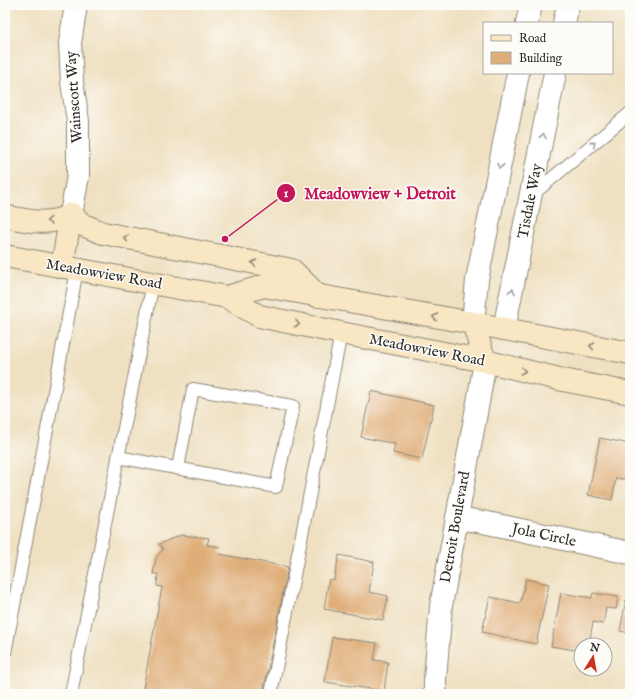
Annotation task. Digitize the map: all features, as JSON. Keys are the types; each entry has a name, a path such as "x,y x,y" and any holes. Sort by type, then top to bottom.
{"main road":[{"path":"5,216 25,220 43,221 58,220 71,214"},
{"path":"70,268 71,214"},
{"path":"71,214 83,225 103,234 292,270 318,296"},
{"name":"Meadowview Road","path":"5,256 227,297 259,316 485,361 563,380 630,393"},
{"name":"Meadowview Road","path":"227,297 264,286 504,329"},
{"path":"473,323 485,361"},
{"path":"485,361 504,329 630,353"}],"street":[{"name":"Wainscott Way","path":"71,214 78,176 78,121 72,82 70,43 76,5"},
{"path":"527,22 531,5"},
{"path":"564,22 568,5"},
{"path":"473,323 477,280 518,74"},
{"name":"Tisdale Way","path":"504,329 555,74"},
{"name":"Detroit Boulevard","path":"435,694 434,679 441,606 485,361"},
{"name":"Jola Circle","path":"457,518 483,522 630,553"}],"lane":[{"path":"531,196 630,113"},
{"path":"5,653 70,268"},
{"path":"71,694 153,283"},
{"path":"271,694 341,333"},
{"path":"118,457 276,487 293,406 193,389 178,468"}],"building":[{"path":"371,391 434,405 422,459 393,453 395,444 361,437"},
{"path":"600,438 630,444 630,480 616,478 612,500 588,495"},
{"path":"181,535 209,538 207,545 220,547 219,554 288,567 263,694 142,694 162,587 157,586 158,574 153,574 156,558 163,549 159,544"},
{"path":"339,555 374,562 369,592 388,596 383,620 324,609 329,579 334,580"},
{"path":"526,579 549,584 536,644 482,632 490,597 520,603"},
{"path":"561,593 592,598 593,593 618,597 616,609 606,608 603,624 593,622 590,637 573,637 573,650 551,646"},
{"path":"626,600 630,601 630,633 620,631"},
{"path":"332,637 377,643 374,660 388,662 384,691 325,682"}],"place":[{"name":"Meadowview + Detroit","path":"225,239"}]}
